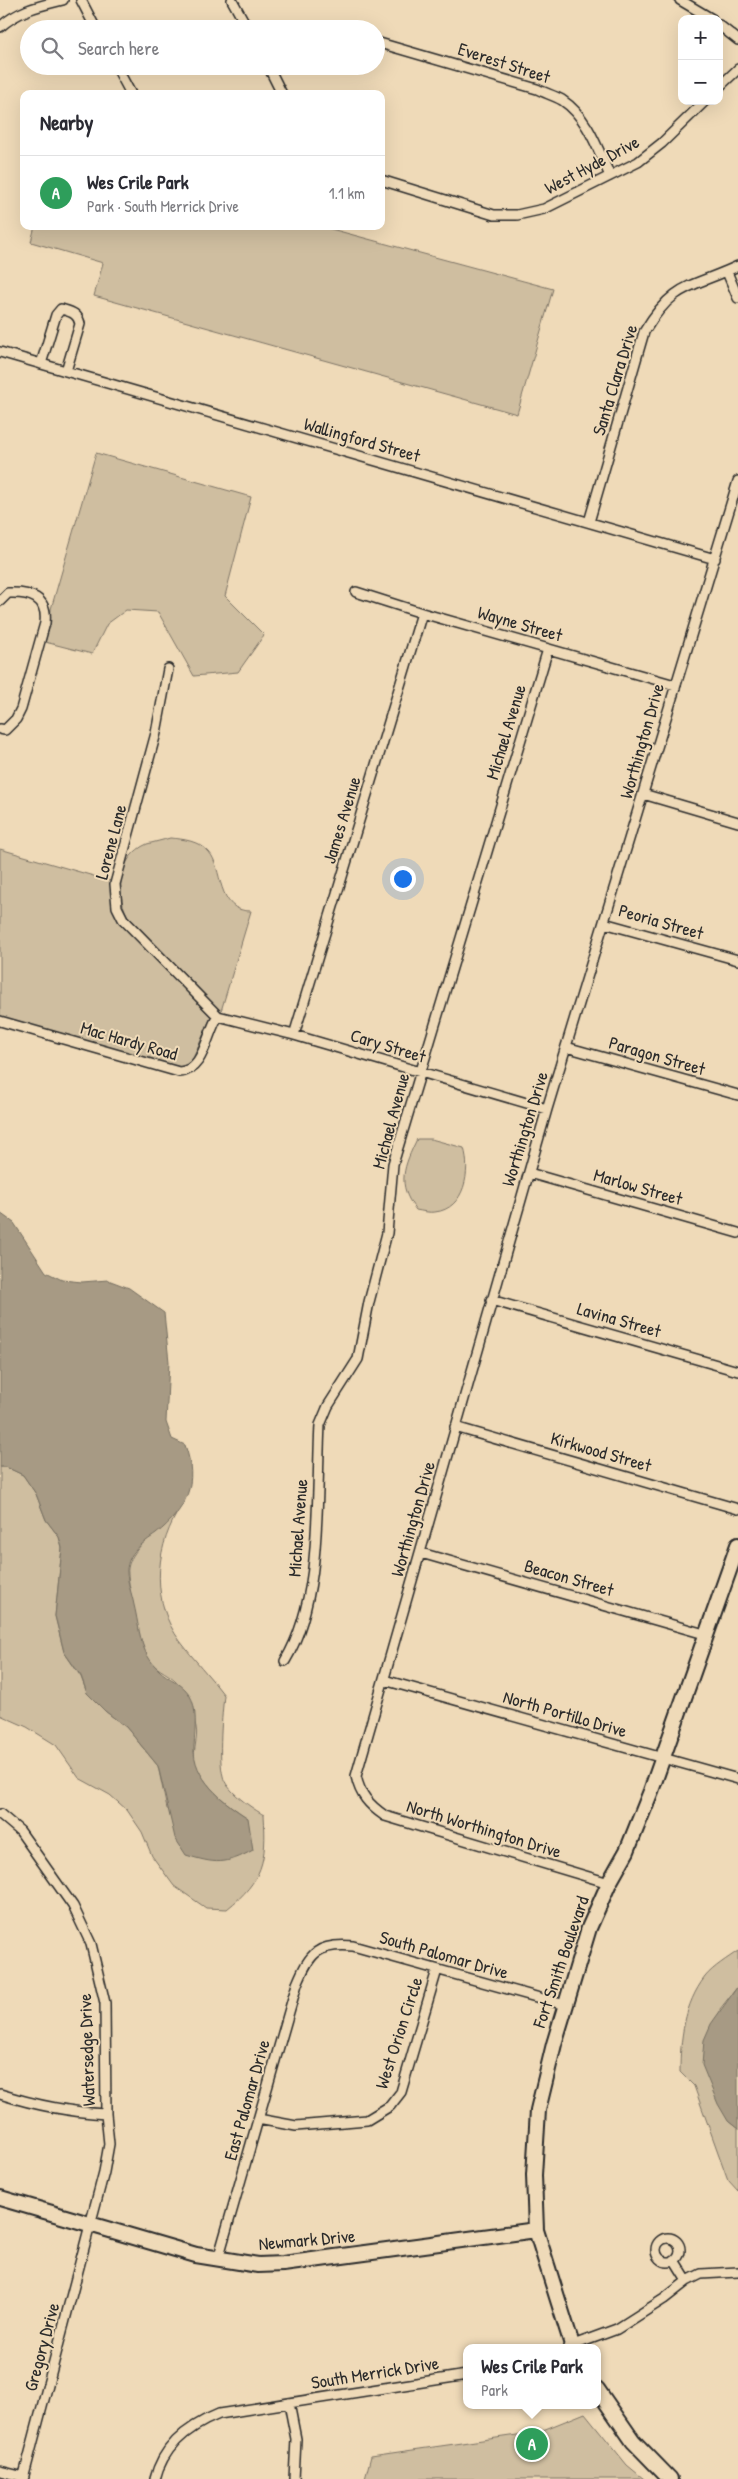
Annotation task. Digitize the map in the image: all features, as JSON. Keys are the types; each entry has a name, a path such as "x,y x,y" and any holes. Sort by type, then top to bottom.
{"street":[{"path":"0,26 11,17 31,8 63,0"},
{"path":"81,0 91,20"},
{"path":"232,0 243,20"},
{"path":"680,0 705,15"},
{"path":"723,28 738,40"},
{"name":"Everest Street","path":"385,45 537,89 562,100 578,114 592,136 610,176"},
{"path":"723,83 738,69"},
{"path":"121,75 129,90"},
{"path":"272,75 280,90"},
{"name":"West Hyde Drive","path":"385,181 494,215 517,215 544,209 638,162 662,143 701,105"},
{"name":"Santa Clara Drive","path":"589,522 644,332 657,310 676,292 738,266"},
{"path":"727,272 738,298"},
{"path":"41,364 56,315 62,310 73,313 78,317 80,324 66,371"},
{"name":"Wallingford Street","path":"0,352 714,559"},
{"name":"Worthington Drive","path":"359,1790 356,1776 421,1553 491,1300 547,1109 738,481"},
{"name":"Wayne Street","path":"356,592 422,613 675,685"},
{"path":"0,601 8,593 29,594 42,603 46,612 45,623 21,709 16,719 5,730 0,729"},
{"name":"James Avenue","path":"294,1035 422,613"},
{"name":"Michael Avenue","path":"285,1660 293,1647 310,1589 320,1425 328,1406 358,1359 368,1302 387,1233 393,1164 548,649"},
{"name":"Lorene Lane","path":"168,669 156,733 115,884 115,898 123,919 218,1016"},
{"path":"643,794 738,822"},
{"name":"Peoria Street","path":"604,923 738,960"},
{"name":"Cary Street","path":"218,1016 294,1035 547,1109"},
{"name":"Mac Hardy Road","path":"0,1021 180,1072 186,1072 200,1060 210,1029 218,1016"},
{"name":"Paragon Street","path":"566,1047 738,1095"},
{"name":"Marlow Street","path":"529,1173 738,1233"},
{"name":"Lavina Street","path":"491,1300 738,1371"},
{"name":"Kirkwood Street","path":"456,1427 738,1509"},
{"name":"Fort Smith Boulevard","path":"569,2344 536,2230 534,2175 538,2110 565,2005 589,1928 609,1884 627,1851 708,1635 738,1544"},
{"name":"Beacon Street","path":"421,1553 708,1635"},
{"name":"North Portillo Drive","path":"384,1680 738,1779"},
{"name":"North Worthington Drive","path":"359,1790 370,1806 385,1816 609,1884"},
{"name":"Watersedge Drive","path":"0,1814 20,1831 73,1906 91,1944 105,2003 106,2114 109,2144 92,2224"},
{"name":"South Palomar Drive","path":"314,1953 325,1946 353,1946 565,2005"},
{"name":"East Palomar Drive","path":"218,2259 297,1984 303,1969 314,1953"},
{"name":"West Orion Circle","path":"258,2119 296,2126 367,2120 390,2106 401,2092 437,1970"},
{"path":"0,2094 34,2104 80,2112 106,2114"},
{"name":"Newmark Drive","path":"0,2198 196,2255 258,2265 283,2264 536,2230"},
{"name":"Gregory Drive","path":"24,2478 92,2224"},
{"path":"674,2260 687,2281"},
{"path":"578,2344 617,2329 664,2299 687,2281 701,2274 738,2272"},
{"name":"South Merrick Drive","path":"155,2479 171,2446 182,2434 199,2422 219,2414 463,2376"},
{"path":"601,2394 633,2441 670,2479"},
{"path":"289,2403 296,2439 294,2479"},
{"path":"0,2471 24,2478"}],"shaded area":[{"path":"34,230 335,230 553,289 517,414 94,296 103,263 31,242"},
{"path":"96,453 251,497 225,596 264,635 238,672 194,676 158,612 126,610 107,624 92,654 45,642 50,625 51,609"},
{"path":"170,838 191,841 205,848 217,868 226,897 240,909 251,911 221,1011 127,915 123,906 121,895 122,875 130,857 147,844"},
{"path":"0,849 111,881 112,908 120,923 211,1017 191,1063 180,1067 0,1016"},
{"path":"417,1139 431,1139 464,1148 467,1167 463,1188 453,1204 445,1209 433,1212 416,1210 406,1192 404,1175"},
{"path":"0,1213 14,1223 46,1272 62,1280 82,1282 108,1280 129,1288 164,1313 169,1362 166,1422 172,1439 185,1445 191,1471 190,1483 187,1494 176,1515 133,1554 128,1565 127,1575 141,1640 148,1656 159,1670 186,1690 192,1700 195,1719 195,1758 198,1768 204,1779 219,1797 248,1818 253,1850 228,1861 205,1860 186,1855 175,1838 158,1766 126,1727 105,1711 87,1693 81,1676 64,1652 55,1616 62,1548 59,1537 46,1520 36,1494 23,1475 6,1467 0,1467"},
{"path":"0,1467 6,1467 23,1475 36,1494 46,1520 59,1537 62,1548 55,1616 64,1652 81,1677 87,1693 105,1711 126,1727 158,1766 167,1809 248,1818 219,1796 197,1768 194,1752 197,1732 193,1717 176,1681 153,1665 147,1657 138,1628 128,1568 135,1552 141,1545 177,1513 169,1528 160,1561 159,1578 164,1611 180,1641 224,1695 221,1747 225,1781 240,1799 264,1815 265,1845 260,1868 248,1889 227,1909 206,1908 174,1886 152,1856 142,1832 127,1810 110,1795 79,1778 56,1745 27,1727 0,1715"},
{"path":"738,1951 738,1986 720,2009 728,2121 738,2129 738,2191 728,2180 694,2086 680,2072 682,2035 692,1999 708,1973"},
{"path":"738,1986 738,2129 728,2121 718,2104 702,2065 704,2040 711,2024"},
{"path":"585,2413 627,2465 644,2479 365,2479 371,2456 538,2432"}],"place":[{"name":"Wes Crile Park","path":"532,2444"}]}
